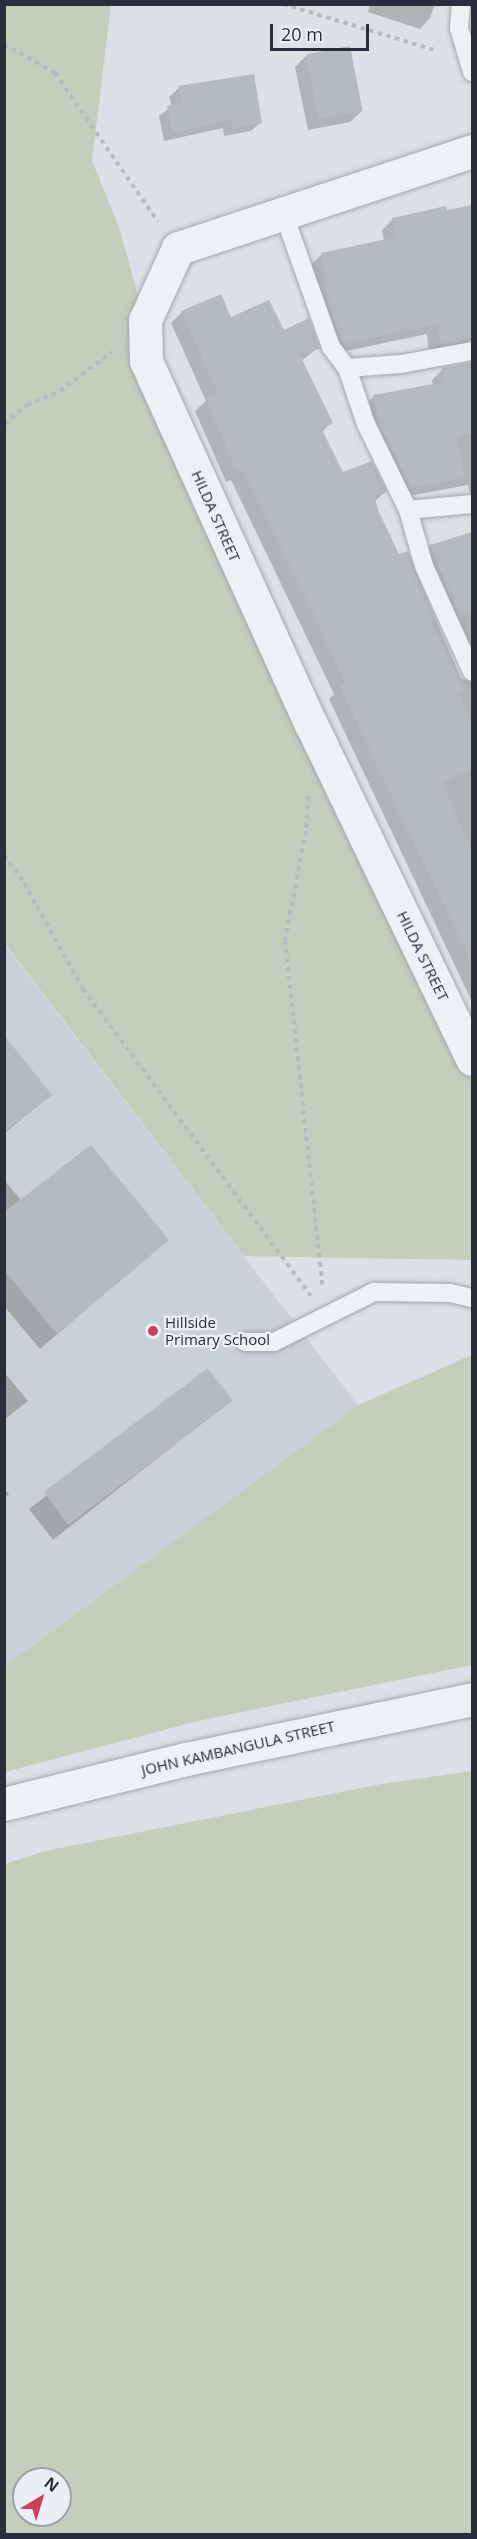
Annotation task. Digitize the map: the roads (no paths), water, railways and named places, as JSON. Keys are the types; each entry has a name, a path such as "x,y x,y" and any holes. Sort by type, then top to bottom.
{"street":[{"path":"283,212 472,151"},
{"name":"HILDA STREET","path":"283,212 178,248 145,320 146,361 311,724 472,1059"},
{"name":"JOHN KAMBANGULA STREET","path":"4,1804 197,1756 472,1699"}],"lane":[{"path":"461,4 459,28 469,66"},
{"path":"283,212 331,346 347,368 366,424 408,510 424,566 472,672"},
{"path":"347,368 401,364 472,351"},
{"path":"408,510 472,504"},
{"path":"245,1342 274,1342 374,1292 450,1293 472,1298"}],"place":[{"name":"Hillside Primary School","path":"153,1331"}]}
